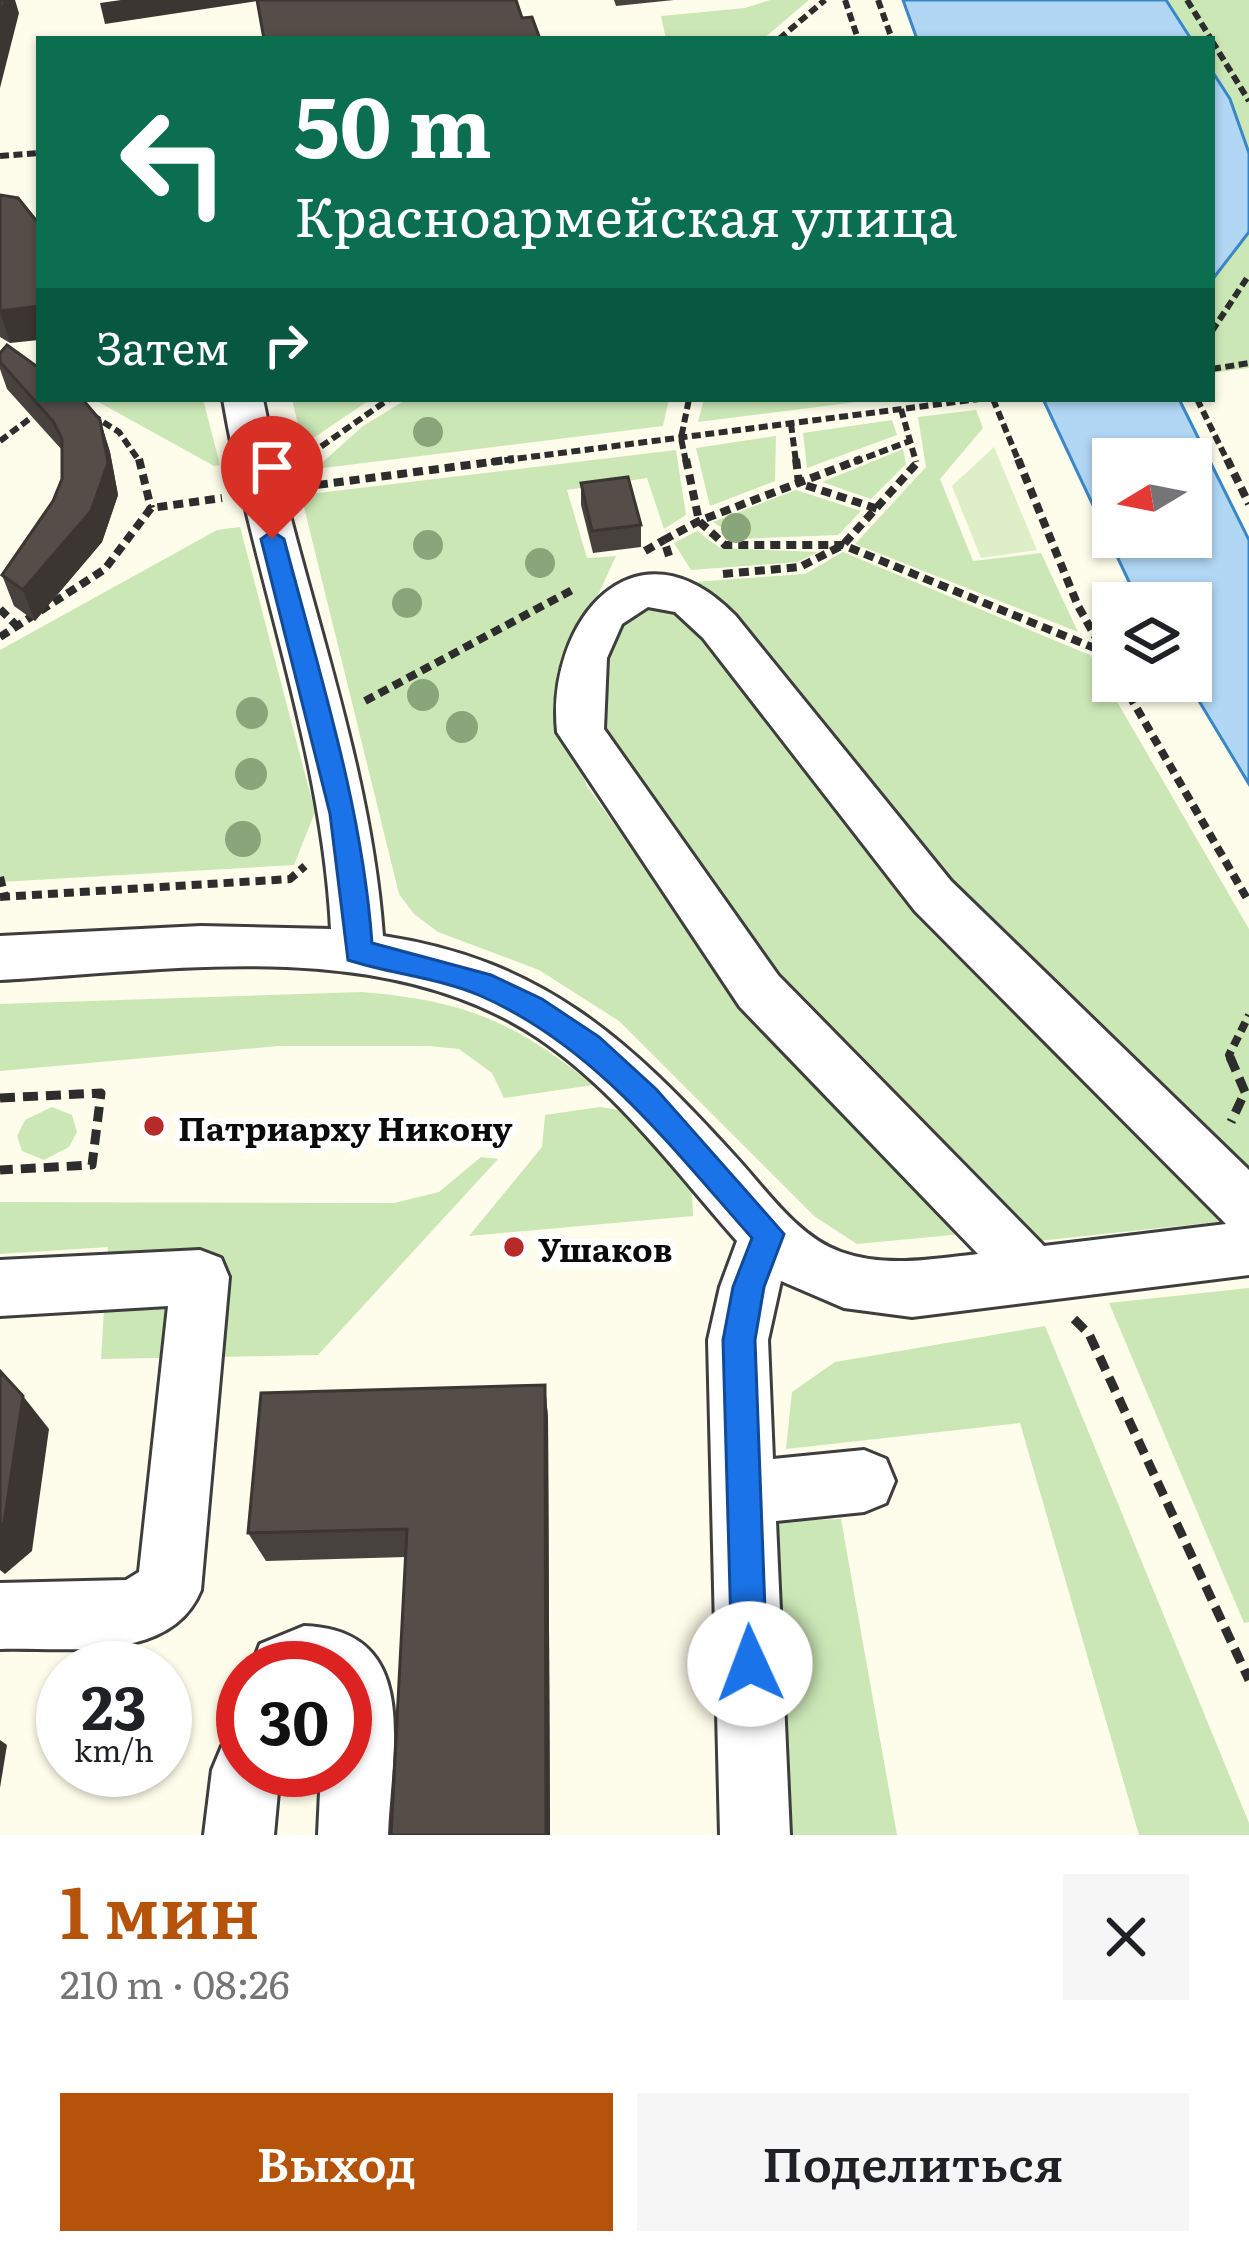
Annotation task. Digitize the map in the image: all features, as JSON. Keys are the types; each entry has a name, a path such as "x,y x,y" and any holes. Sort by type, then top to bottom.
{"street":[{"path":"244,402 260,493 344,814 353,866 358,952"},
{"path":"1032,1275 995,1231 759,992 581,732 575,704 578,675 604,614 655,572 671,593 697,604 732,640 933,896 1249,1208"},
{"path":"0,958 229,948 358,952 481,983 532,1007 589,1046 646,1098 769,1234 820,1273 867,1286 912,1289 1249,1249"},
{"path":"755,1835 739,1340 748,1287 769,1234"},
{"path":"0,1288 200,1277 169,1590 134,1612 0,1616"},
{"path":"744,1493 864,1481"},
{"path":"239,1835 243,1797"},
{"path":"353,1835 355,1797"}],"path":[{"path":"783,36 825,0"},
{"path":"845,0 857,36"},
{"path":"878,0 891,36"},
{"path":"1187,0 1209,36"},
{"path":"1215,46 1249,101"},
{"path":"0,156 36,153"},
{"path":"1215,326 1249,275"},
{"path":"1215,369 1249,364"},
{"path":"260,493 385,402"},
{"path":"688,402 681,438 699,521 725,544 843,544 1092,647"},
{"path":"151,508 956,402"},
{"path":"994,402 1092,631"},
{"path":"1198,402 1249,504"},
{"path":"0,637 104,573 134,542 151,508 145,466 133,448 120,430 82,409"},
{"path":"655,572 800,567 843,544 916,464 901,409"},
{"path":"0,441 38,413"},
{"path":"791,423 800,483"},
{"path":"655,572 664,540 699,521 910,441"},
{"path":"800,483 878,509"},
{"path":"655,572 664,540"},
{"path":"362,703 584,584"},
{"path":"0,608 17,626"},
{"path":"1132,702 1249,902"},
{"path":"0,878 3,897 290,878 317,855"},
{"path":"1209,1169 1245,1092 1229,1055 1249,1015"},
{"path":"0,1098 101,1093 92,1165 0,1170"},
{"path":"1032,1275 1089,1334 1249,1680"},
{"path":"1235,1643 1249,1640"}],"green space":[{"path":"770,0 809,0 767,36 665,36 661,16 745,8"},
{"path":"1166,0 1249,0 1249,153 1230,99 1215,76 1215,36 1189,36"},
{"path":"1249,232 1249,368 1215,373 1215,276"},
{"path":"98,402 204,402 220,465 214,466"},
{"path":"293,402 367,402 303,445"},
{"path":"402,402 668,402 663,426 315,469 363,426"},
{"path":"703,402 856,402 698,422"},
{"path":"976,410 983,428 940,479 973,561 1041,553 1078,632 855,544 926,467 918,417"},
{"path":"892,420 897,435 807,468 803,433"},
{"path":"776,436 775,481 710,506 696,448"},
{"path":"994,447 1037,550 981,558 952,486"},
{"path":"903,449 906,464 871,499 822,482"},
{"path":"676,450 686,515 664,529 647,478 567,490 587,558 616,556 566,664 562,725 587,786 741,1001 973,1233 857,1244 814,1216 619,1021 539,970 438,932 414,914 399,894 301,495"},
{"path":"796,490 861,511 838,535 739,539 713,522"},
{"path":"240,527 315,812 294,865 0,882 0,650 217,530"},
{"path":"697,531 720,548 818,552 798,562 691,570 674,543"},
{"path":"843,552 1090,655 1092,702 1117,702 1249,929 1249,1179 945,887 693,582 805,574"},
{"path":"636,608 677,608 1235,1220 1038,1241 771,977 600,731 606,639"},
{"path":"362,992 430,1001 486,1018 537,1044 593,1085 504,1098 492,1073 459,1049 428,1046 278,1046 0,1071 0,1004"},
{"path":"52,1107 72,1115 77,1132 69,1147 44,1160 22,1151 17,1136 25,1120"},
{"path":"600,1107 625,1111 692,1192 693,1216 469,1236 542,1147 545,1115"},
{"path":"481,1157 498,1159 318,1355 101,1359 108,1247 0,1254 0,1202 394,1203 439,1192"},
{"path":"1249,1288 1249,1622 1244,1623 1109,1303"},
{"path":"1045,1326 1249,1823 1249,1835 1139,1835 1020,1423 786,1449 792,1392 835,1362"},
{"path":"841,1519 897,1835 783,1835 771,1521"}],"water":[{"path":"903,0 1166,0 1189,36 916,36"},
{"path":"1215,76 1230,99 1249,153 1249,232 1215,276"},
{"path":"1044,402 1180,402 1198,438 1092,438 1092,503"},
{"path":"1212,465 1249,540 1249,784 1200,702 1212,702 1212,582 1129,582 1118,558 1212,558"}],"building":[{"path":"257,0 516,0 522,18 532,17 539,36 263,36"},
{"path":"0,195 18,198 36,220 36,306 0,311"},
{"path":"7,345 36,366 36,402 85,402 100,420 108,463 91,511 23,590 2,575 53,501 62,479 62,439 53,421 0,362"},
{"path":"628,477 641,525 592,531 581,483"},
{"path":"0,1371 23,1396 0,1527"},
{"path":"545,1385 546,1835 391,1835 407,1529 248,1533 261,1393"}],"place":[{"name":"Патриарху Никону","path":"154,1126"},
{"name":"Ушаков","path":"514,1247"}],"route":[{"path":"272,539 344,814 353,866 358,952 481,983 532,1007 589,1046 646,1098 769,1234 748,1287 739,1340 750,1664"}]}
